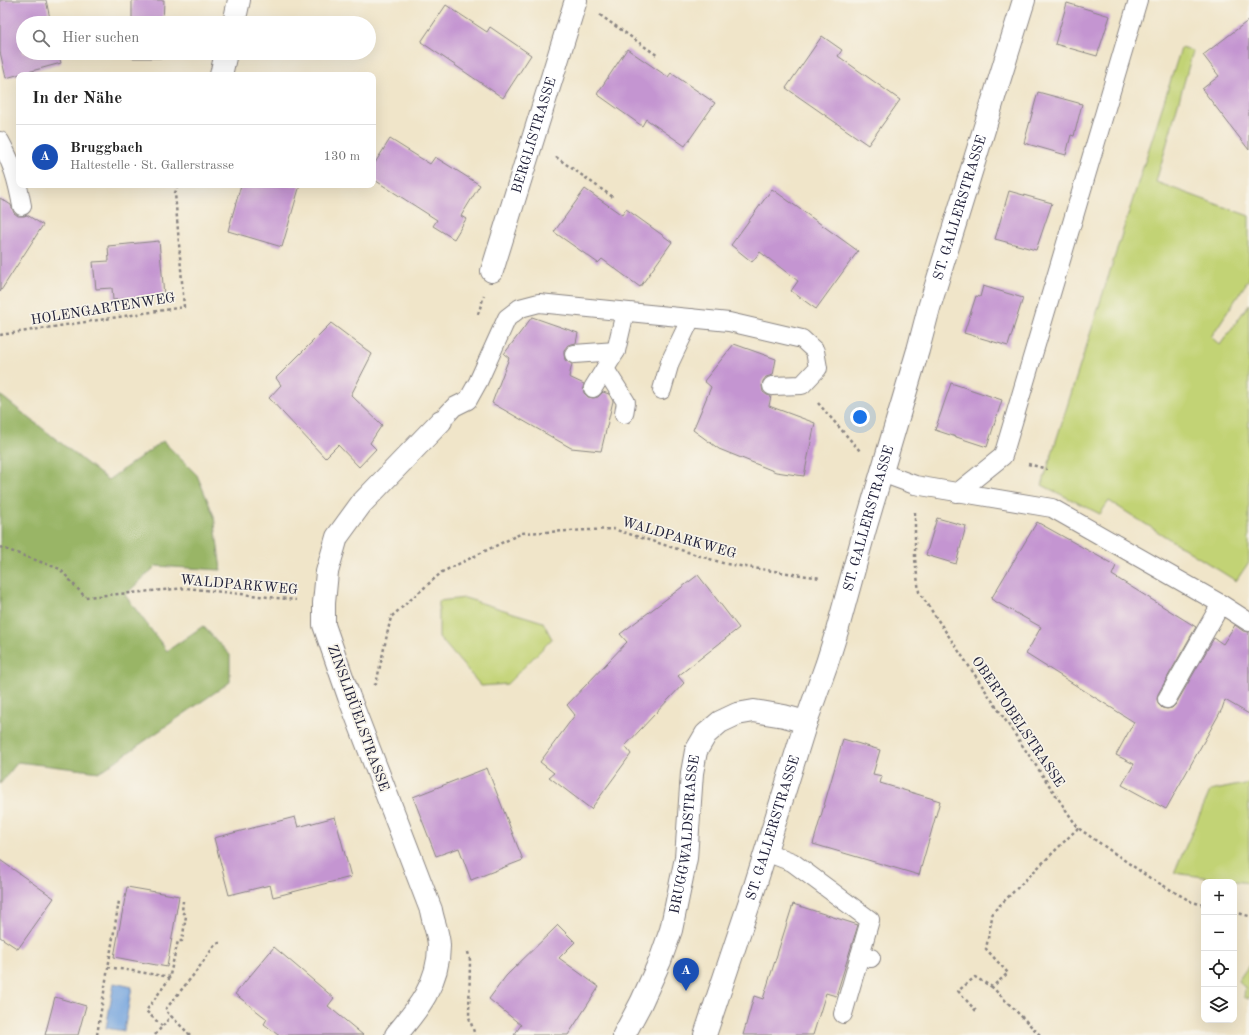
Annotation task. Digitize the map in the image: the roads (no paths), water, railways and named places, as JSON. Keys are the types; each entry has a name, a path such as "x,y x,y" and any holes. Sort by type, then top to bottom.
{"street":[{"path":"236,16 240,0"},
{"name":"BERGLISTRASSE","path":"492,270 576,0"},
{"name":"ST. GALLERSTRASSE","path":"705,1035 742,928 806,722 838,631 864,529 882,473 929,308 1024,0"},
{"path":"222,72 224,60"},
{"name":"ZINSLIBÜELSTRASSE","path":"396,1035 423,999 435,977 439,946 431,910 349,697 324,625 324,603 327,572 337,537 361,504 442,421"},
{"name":"BRUGGWALDSTRASSE","path":"624,1035 641,1003 660,961 671,930 686,858 692,773 696,751 706,734 720,722 737,714 754,711 784,716 806,722"}],"lane":[{"path":"958,493 1003,456 1138,0"},
{"path":"0,141 11,162 16,176"},
{"path":"19,188 22,206"},
{"path":"442,421 454,407 468,400 478,382 507,318 520,308 539,303 729,322 802,339 815,351 818,368 802,385 772,386"},
{"path":"593,388 616,351 625,312"},
{"path":"662,390 670,362 691,318"},
{"path":"574,354 616,351"},
{"path":"605,369 626,402 624,414"},
{"path":"882,473 915,485 1052,508 1221,604 1249,622"},
{"path":"1167,699 1221,604"},
{"path":"766,852 792,862 870,920 865,957 843,1014"}],"water":[{"path":"114,983 132,987 124,1031 106,1028"}],"place":[{"name":"Bruggbach","path":"686,991"}]}
